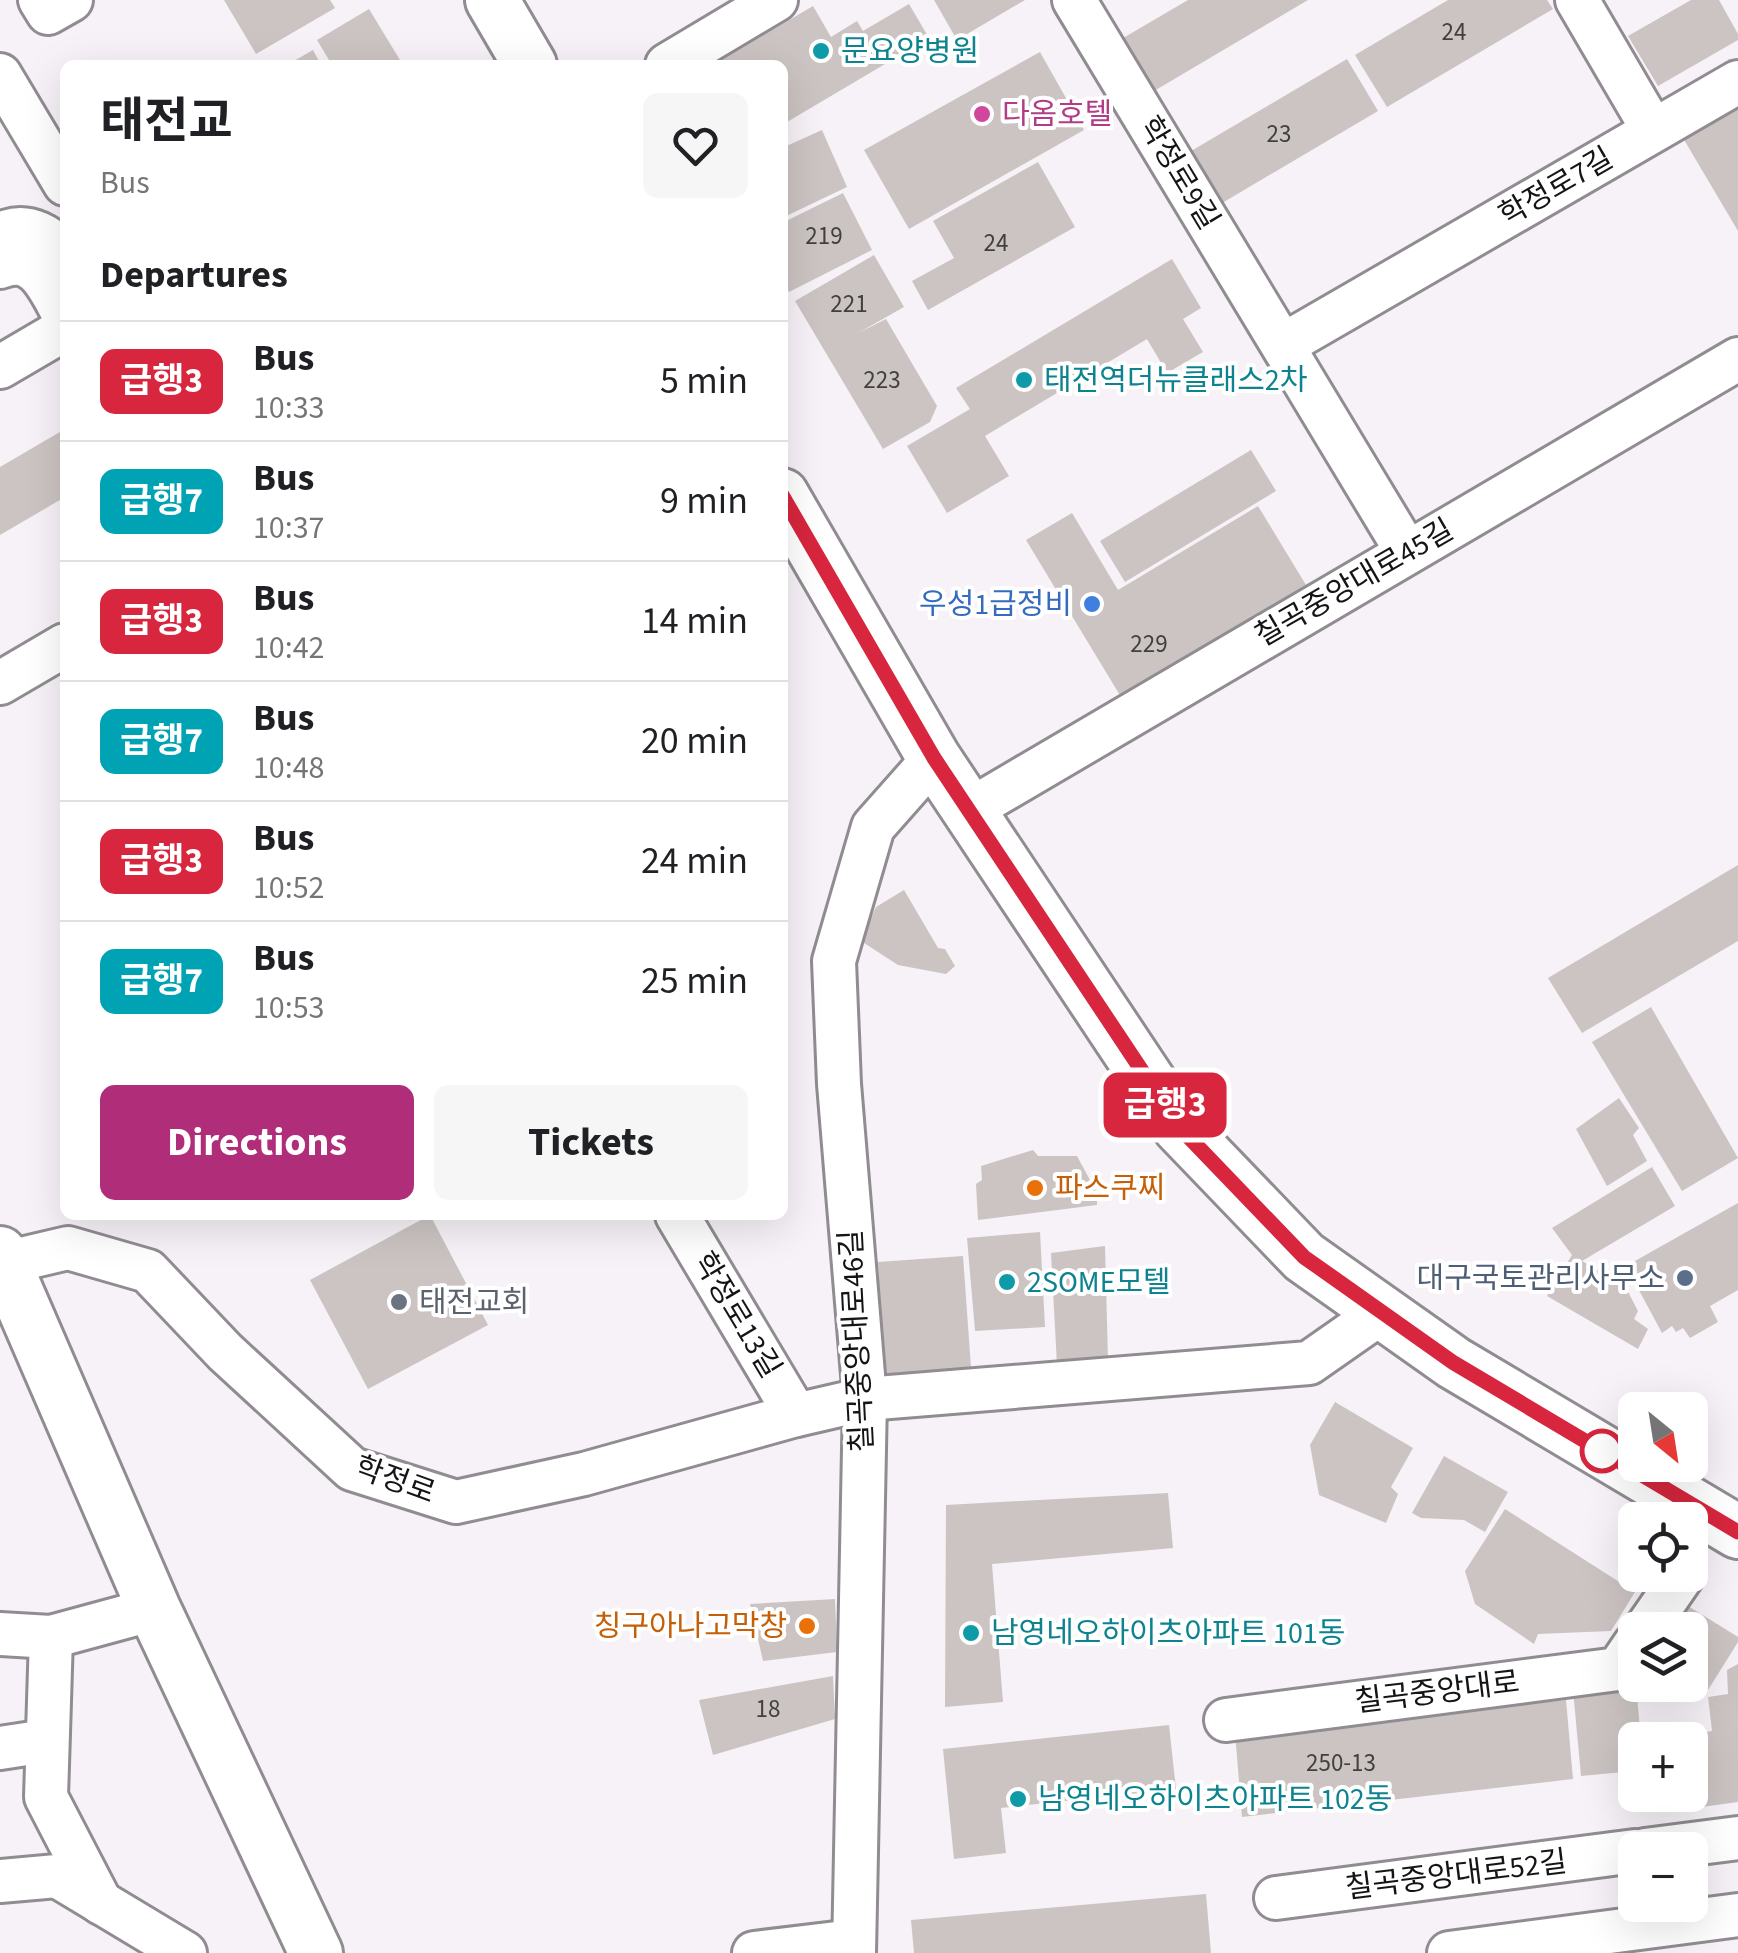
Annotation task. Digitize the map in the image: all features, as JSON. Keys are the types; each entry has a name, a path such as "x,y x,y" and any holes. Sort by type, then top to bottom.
{"main road":[{"path":"492,0 527,60"},
{"path":"788,505 934,758 971,808 1180,1128 1304,1257 1454,1363 1729,1527"},
{"name":"학정로","path":"2,1260 154,1609 316,1953"}],"street":[{"path":"40,0 48,14 71,0"},
{"path":"676,60 776,0"},
{"name":"학정로9길","path":"1074,0 1407,552"},
{"path":"1577,0 1653,130"},
{"path":"0,75 60,176"},
{"name":"학정로7길","path":"1283,346 1738,82"},
{"path":"60,248 46,236 20,227 4,248 19,263 38,270 60,308"},
{"path":"0,367 60,333"},
{"name":"칠곡중앙대로45길","path":"971,808 1738,359"},
{"path":"0,683 60,649"},
{"name":"칠곡중앙대로46길","path":"853,1947 865,1400 839,1084 834,962 873,827 934,758"},
{"name":"학정로13길","path":"680,1220 796,1415"},
{"name":"학정로","path":"2,1260 68,1248 148,1271 224,1352 352,1469 456,1502 584,1474 796,1415 865,1400 1309,1363 1382,1312"},
{"path":"1708,1547 1729,1527"},
{"path":"0,1634 51,1637 154,1609"},
{"path":"51,1637 46,1798 101,1903"},
{"name":"칠곡중앙대로","path":"1226,1720 1618,1669"},
{"path":"0,1748 46,1741"},
{"path":"1708,1842 1738,1838"},
{"name":"칠곡중앙대로52길","path":"1276,1898 1618,1853"},
{"path":"0,1881 57,1876 185,1953"},
{"path":"1448,1953 1738,1915"},
{"path":"754,1953 853,1947"}],"building":[{"path":"224,0 330,0 335,8 256,54"},
{"path":"934,0 1025,0 957,40"},
{"path":"1188,0 1308,0 1149,94 1118,41"},
{"path":"1448,0 1547,0 1553,9 1387,107 1355,55"},
{"path":"1691,0 1719,0 1738,40 1658,86 1628,36"},
{"name":"문요양병원","path":"909,4 929,38 788,121 788,60 721,60 813,6 831,37 857,21 863,31"},
{"path":"369,9 400,60 329,60 317,40"},
{"path":"313,50 318,60 296,60"},
{"path":"1040,52 1084,130 909,229 864,150"},
{"path":"1347,59 1378,111 1212,209 1181,157"},
{"path":"1738,106 1738,231 1683,138"},
{"path":"822,130 847,187 788,215 788,145"},
{"path":"1038,162 1075,227 928,310 912,281 954,258 933,221"},
{"path":"843,193 872,250 789,292 788,220"},
{"path":"874,255 904,307 858,333 886,319 937,406 930,422 883,449 795,301"},
{"name":"태전역더뉴클래스2차","path":"1172,259 1201,308 1183,319 1203,352 1167,373 1147,339 985,436 1009,476 947,513 907,446 970,409 956,388"},
{"path":"60,432 60,500 0,535 0,467"},
{"path":"1251,450 1276,491 1125,582 1100,541"},
{"path":"1258,506 1306,585 1121,697 1026,540 1072,513 1118,590"},
{"path":"1738,865 1738,941 1582,1033 1548,978"},
{"path":"904,890 938,948 945,949 955,966 946,974 898,965 861,941 876,907"},
{"path":"1651,1007 1738,1158 1682,1191 1592,1042"},
{"path":"1619,1098 1639,1128 1633,1135 1647,1161 1607,1186 1576,1129"},
{"name":"파스쿠찌","path":"1033,1150 1038,1156 1077,1156 1097,1193 1097,1205 978,1220 976,1184 982,1180 981,1166"},
{"path":"1652,1167 1675,1206 1582,1261 1625,1286 1638,1311 1634,1319 1648,1329 1638,1349 1547,1296 1572,1255 1552,1228"},
{"name":"대구국토관리사무소","path":"1738,1203 1738,1290 1710,1306 1718,1322 1690,1338 1683,1328 1676,1332 1672,1326 1662,1333 1626,1266"},
{"name":"태전교회","path":"421,1220 433,1220 488,1325 368,1389 310,1280"},
{"name":"2SOME모텔","path":"1040,1232 1045,1327 975,1331 967,1238"},
{"path":"1105,1246 1108,1360 1057,1365 1051,1253"},
{"path":"963,1256 972,1381 882,1388 878,1262"},
{"path":"1335,1402 1413,1448 1391,1487 1398,1494 1386,1523 1319,1495 1310,1445"},
{"path":"1444,1456 1508,1492 1485,1532 1464,1520 1421,1518 1412,1513"},
{"name":"남영네오하이츠아파트 101동","path":"1168,1493 1173,1548 992,1564 1003,1702 945,1707 946,1505"},
{"path":"1505,1509 1618,1581 1618,1592 1635,1592 1623,1612 1618,1612 1611,1631 1538,1634 1534,1644 1475,1604 1465,1571"},
{"path":"835,1599 837,1652 763,1661 750,1604"},
{"path":"1680,1601 1698,1612 1673,1612"},
{"path":"1708,1618 1738,1637 1708,1690"},
{"path":"1738,1664 1738,1802 1708,1806 1708,1732 1712,1731 1708,1697 1728,1694 1727,1670"},
{"path":"833,1676 835,1719 713,1755 699,1700"},
{"path":"1618,1686 1618,1702 1638,1702 1639,1722 1618,1722 1618,1773 1581,1776 1573,1690"},
{"path":"1566,1700 1573,1779 1242,1817 1235,1733"},
{"name":"남영네오하이츠아파트 102동","path":"1169,1725 1176,1789 1001,1808 1006,1853 954,1859 943,1749"},
{"path":"1206,1894 1211,1953 914,1953 911,1920"}],"bus line":[{"name":"급행3","path":"788,505 934,758 971,808 1180,1128 1304,1257 1454,1363 1738,1532"}],"place":[{"name":"문요양병원","path":"821,51"},
{"name":"다옴호텔","path":"982,114"},
{"name":"태전역더뉴클래스2차","path":"1024,380"},
{"name":"우성1급정비","path":"1092,604"},
{"name":"파스쿠찌","path":"1035,1188"},
{"name":"대구국토관리사무소","path":"1685,1278"},
{"name":"2SOME모텔","path":"1007,1282"},
{"name":"태전교회","path":"399,1302"},
{"name":"칭구아나고막창","path":"807,1626"},
{"name":"남영네오하이츠아파트 101동","path":"971,1633"},
{"name":"남영네오하이츠아파트 102동","path":"1018,1799"}]}
